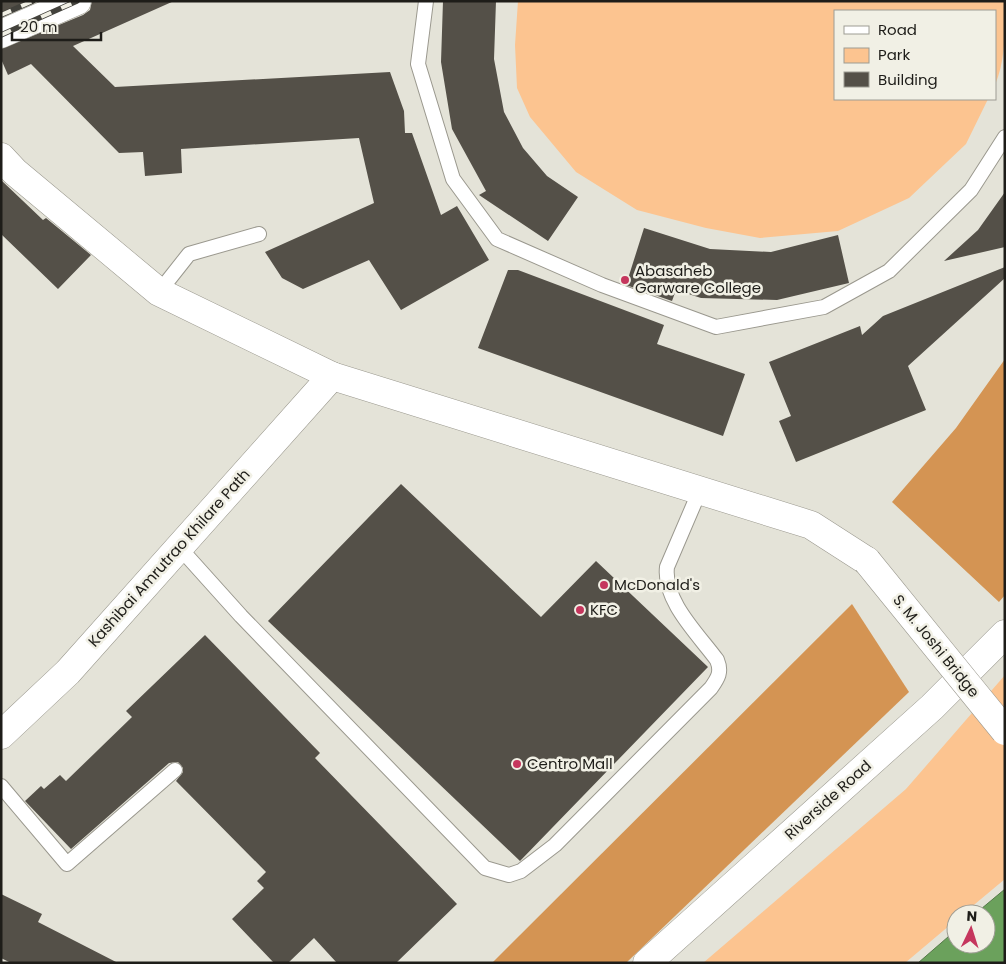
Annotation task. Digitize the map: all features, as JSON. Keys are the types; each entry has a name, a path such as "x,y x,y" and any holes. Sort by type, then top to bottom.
{"main road":[{"path":"1,34 77,1"},
{"name":"S. M. Joshi Bridge","path":"2,160 159,292 332,376 811,525 867,561 1005,731"},
{"name":"Kashibai Amrutrao Khilare Path","path":"1,735 68,672 332,376"},
{"name":"Riverside Road","path":"647,963 932,707 1005,634"}],"lane":[{"path":"426,1 418,64 452,179 497,239 602,285 716,327 824,307 889,271 970,190 1005,136"},
{"path":"159,292 189,254 259,234"},
{"path":"179,547 241,616 486,868 508,875 521,871 556,846 711,688 718,678 721,669 718,660 677,605 666,578 667,566 700,490"},
{"path":"1,786 67,864 175,770"}],"green space":[{"path":"518,1 1005,1 1004,44 996,82 996,10 834,10 834,100 988,100 966,144 909,198 838,231 760,238 706,228 637,210 576,172 530,117 517,88 515,45"},
{"path":"1005,675 1005,879 975,904 946,904 946,928 905,963 703,963 906,789"}],"shaded area":[{"path":"1005,359 1005,595 999,602 892,502 956,428"},
{"path":"852,604 909,692 626,963 492,963"},
{"path":"1005,889 1005,963 918,963 946,939 946,954 996,954 996,904 987,904"}],"building":[{"path":"1,1 37,1 1,17"},
{"path":"92,1 174,1 73,46 115,87 390,72 404,111 405,133 412,133 441,215 457,206 489,260 401,310 369,260 303,289 282,278 265,252 374,203 359,138 181,149 182,173 145,176 143,152 119,153 31,64 8,75 1,59 1,49 83,15 90,10"},
{"path":"443,1 496,1 494,59 504,112 523,148 547,176 578,197 548,241 479,195 486,191 452,129 441,62"},
{"path":"1,180 43,220 46,218 91,255 58,289 1,234"},
{"path":"1005,192 1005,247 944,261 978,230"},
{"path":"644,228 710,249 771,252 838,235 849,283 777,300 701,298 676,290 672,301 626,285"},
{"path":"1005,267 1005,278 908,366 926,410 796,462 779,421 791,416 769,362 860,326 862,335 883,316"},
{"path":"508,270 518,270 664,325 657,344 745,374 723,436 478,348"},
{"name":"Centro Mall","path":"401,484 541,617 596,561 708,667 520,861 268,621"},
{"path":"205,635 320,753 315,758 457,904 396,963 337,963 314,938 288,963 274,963 232,919 264,888 257,881 266,872 176,781 183,772 183,768 178,762 169,763 71,849 25,801 41,786 44,789 60,775 66,781 132,717 126,711"},
{"path":"1,894 42,914 38,922 118,963 11,963 1,958"}],"railway":[{"path":"1,15 33,1"},
{"path":"1,35 77,1"}],"place":[{"name":"Abasaheb Garware College","path":"625,280"},
{"name":"McDonald's","path":"604,585"},
{"name":"KFC","path":"580,610"},
{"name":"Centro Mall","path":"517,764"}]}
